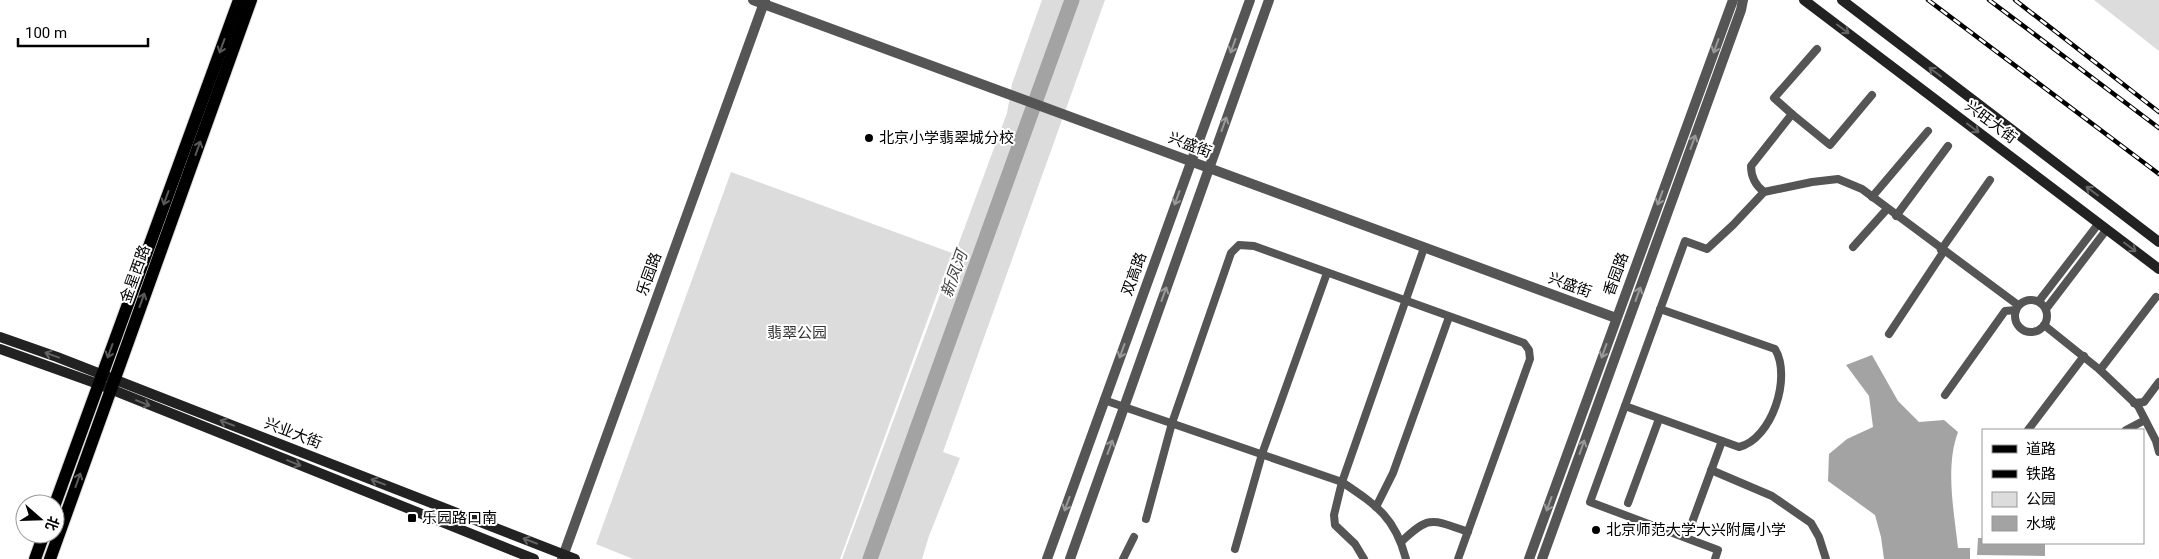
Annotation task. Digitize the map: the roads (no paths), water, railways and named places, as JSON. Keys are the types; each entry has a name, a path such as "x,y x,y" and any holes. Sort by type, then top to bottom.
{"main road":[{"name":"金星西路","path":"59,494 239,0"},
{"name":"金星西路","path":"50,559 251,0"},
{"name":"兴旺大街","path":"1804,0 2159,269"},
{"name":"兴旺大街","path":"1842,0 2159,242"},
{"name":"兴业大街","path":"0,337 534,559"},
{"name":"兴业大街","path":"0,349 100,379"},
{"name":"兴业大街","path":"112,384 563,557 575,559"},
{"path":"35,559 40,544"}],"street":[{"name":"双高路","path":"1047,559 1250,0"},
{"path":"1070,559 1269,0"},
{"name":"香园路","path":"1529,559 1732,0"},
{"path":"1742,5 1750,0"},
{"name":"兴盛街","path":"760,1 1616,318"},
{"name":"乐园路","path":"563,557 760,1"},
{"name":"香园路","path":"1542,559 1742,5"},
{"path":"1817,49 1774,98 1792,114 1830,145 1872,95"},
{"path":"1764,192 1758,187 1751,175 1751,166 1792,114"},
{"path":"1872,198 1928,131"},
{"path":"1896,216 1948,146"},
{"path":"1714,559 1718,550 1590,502 1685,241 1707,248 1733,226 1764,192 1812,182 1838,179 1862,189 2017,307"},
{"path":"1889,334 1990,180"},
{"path":"1853,247 1886,209"},
{"path":"2039,301 2103,226"},
{"path":"2046,309 2103,226"},
{"path":"1146,519 1172,423 1231,253 1239,244 1254,246 1524,343 1529,350 1530,359 1458,559"},
{"path":"1364,559 1355,544 1335,525 1334,514 1342,482 1424,248"},
{"path":"1235,549 1262,454 1326,272"},
{"path":"2100,370 2156,297"},
{"path":"1945,395 2005,311 2017,307 2028,299 2039,301 2046,309 2047,315 2044,325 2036,331 2025,331 2017,325 2015,320 2017,307"},
{"path":"1625,406 1739,447 1749,445 1761,433 1773,414 1779,394 1782,372 1780,358 1775,349 1660,309"},
{"path":"1376,507 1393,472 1449,317"},
{"path":"2044,325 2084,356 2134,403 2156,440 2159,452"},
{"path":"2029,429 2084,356"},
{"path":"2134,403 2144,402 2159,382"},
{"path":"1104,400 1342,482 1389,519 1401,542 1406,559"},
{"path":"1628,502 1660,419"},
{"path":"2128,429 2145,420"},
{"path":"1690,528 1722,441"},
{"path":"1711,470 1772,496 1812,523 1826,559"},
{"path":"1401,542 1419,525 1432,521 1468,532"},
{"path":"1123,559 1134,537"}],"water":[{"path":"1872,355 1898,401 1919,422 1944,420 1958,432 1954,446 1951,474 1953,504 1958,548 1970,548 1970,559 1884,559 1875,515 1828,481 1829,454 1847,439 1873,427 1869,396 1846,365"},
{"path":"1978,538 1982,538 1982,544 2045,544 2045,556 1977,555"}],"waterway":[{"name":"新凤河","path":"870,559 1072,0"}],"railway":[{"path":"1928,0 2159,174"},
{"path":"1989,0 2159,128"},
{"path":"2015,0 2159,112"}],"place":[{"name":"北京小学翡翠城分校","path":"869,138"},
{"name":"乐园路口南","path":"412,518"},
{"name":"北京师范大学大兴附属小学","path":"1596,530"}],"park label":[{"name":"翡翠公园","path":"797,333"}]}
